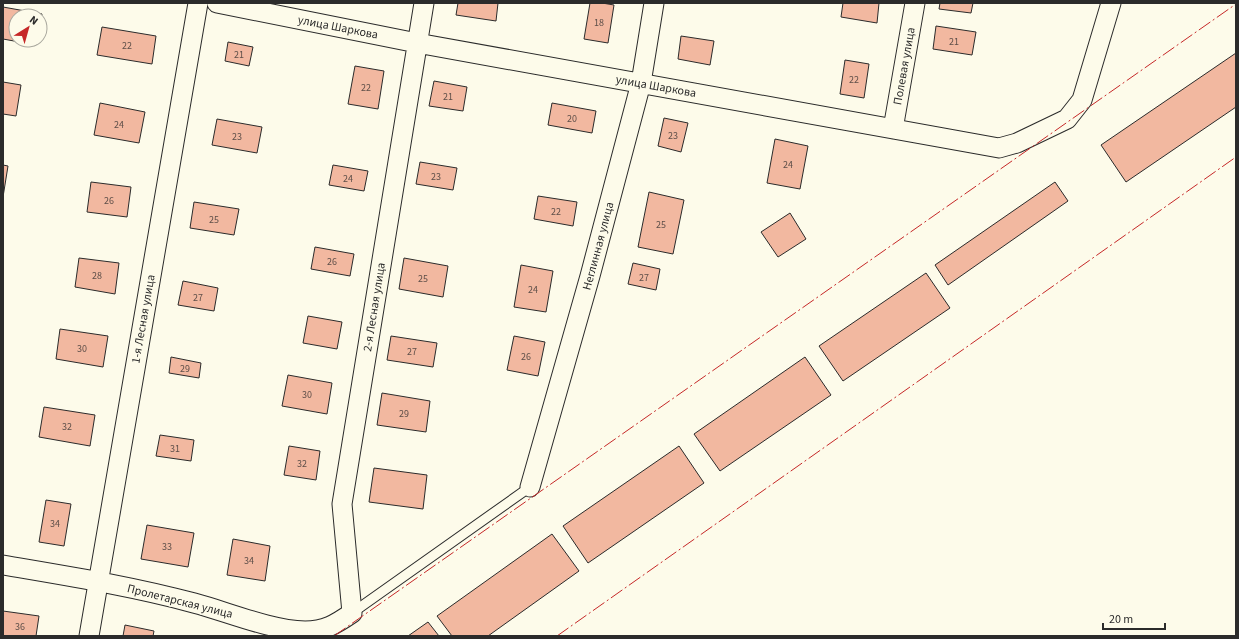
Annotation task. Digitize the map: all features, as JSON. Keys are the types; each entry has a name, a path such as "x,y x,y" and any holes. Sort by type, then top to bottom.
{"street":[{"name":"1-я Лесная улица","path":"88,636 198,3"},
{"name":"улица Шаркова","path":"217,3 417,43 998,148 1017,143 1067,119 1082,100 1111,3"},
{"name":"2-я Лесная улица","path":"352,613 342,504 424,3"},
{"name":"Неглинная улица","path":"530,487 590,276 641,83 654,3"},
{"name":"Полевая улица","path":"893,128 915,3"},
{"name":"Пролетарская улица","path":"3,565 97,581 192,602 291,630 319,630 335,625 352,613"}],"lane":[{"path":"352,613 530,487"}],"building":[{"path":"458,3 498,3 496,21 456,15"},
{"path":"590,3 614,5 608,43 584,39"},
{"path":"843,3 879,3 877,23 841,17"},
{"path":"940,3 973,3 971,13 939,9"},
{"path":"3,7 9,8 8,40 3,39"},
{"path":"936,26 976,32 972,55 933,49"},
{"path":"102,27 156,36 152,64 97,55"},
{"path":"681,36 714,41 710,65 678,59"},
{"path":"228,42 253,47 249,66 225,61"},
{"path":"1236,53 1236,107 1126,182 1101,145"},
{"path":"845,60 869,64 864,98 840,94"},
{"path":"355,66 384,71 378,109 348,104"},
{"path":"434,81 467,87 463,111 429,106"},
{"path":"3,82 21,85 16,116 3,114"},
{"path":"100,103 145,112 139,143 94,135"},
{"path":"552,103 596,111 592,133 548,125"},
{"path":"664,118 688,123 681,152 658,146"},
{"path":"217,119 262,127 257,153 212,145"},
{"path":"775,139 808,146 800,189 767,183"},
{"path":"420,162 457,168 453,190 416,184"},
{"path":"3,165 8,166 3,197"},
{"path":"333,165 368,171 364,191 329,185"},
{"path":"91,182 131,187 127,217 87,212"},
{"path":"1055,182 1068,201 948,285 935,265"},
{"path":"649,192 684,200 673,254 638,247"},
{"path":"538,196 577,202 573,226 534,219"},
{"path":"194,202 239,209 234,235 190,228"},
{"path":"790,213 806,239 778,257 761,232"},
{"path":"315,247 354,254 350,276 311,269"},
{"path":"79,258 119,263 115,294 75,287"},
{"path":"404,258 448,266 443,297 399,289"},
{"path":"633,263 660,269 656,290 628,284"},
{"path":"521,265 553,271 546,312 514,307"},
{"path":"926,273 950,308 843,381 819,346"},
{"path":"183,281 218,288 214,311 178,305"},
{"path":"308,316 342,322 337,349 303,343"},
{"path":"60,329 108,336 103,367 56,359"},
{"path":"391,336 437,343 433,367 387,360"},
{"path":"514,336 545,342 538,376 507,370"},
{"path":"171,357 201,363 199,378 169,373"},
{"path":"805,357 831,395 720,471 694,434"},
{"path":"288,375 332,383 327,414 282,406"},
{"path":"382,393 430,401 426,432 377,425"},
{"path":"44,407 95,415 90,446 39,437"},
{"path":"160,435 194,440 191,461 156,456"},
{"path":"289,446 320,451 316,480 284,475"},
{"path":"679,446 704,483 588,563 563,526"},
{"path":"374,468 427,475 423,509 369,502"},
{"path":"46,500 71,504 64,546 39,542"},
{"path":"147,525 194,533 188,567 141,559"},
{"path":"552,534 579,571 488,636 452,636 437,616"},
{"path":"233,539 270,546 265,581 227,575"},
{"path":"3,611 39,616 36,636 3,636"},
{"path":"428,622 439,636 408,636"},
{"path":"125,625 154,631 153,636 123,636"}],"power":[{"path":"334,636 1236,4"},
{"path":"557,636 1236,157"}]}
